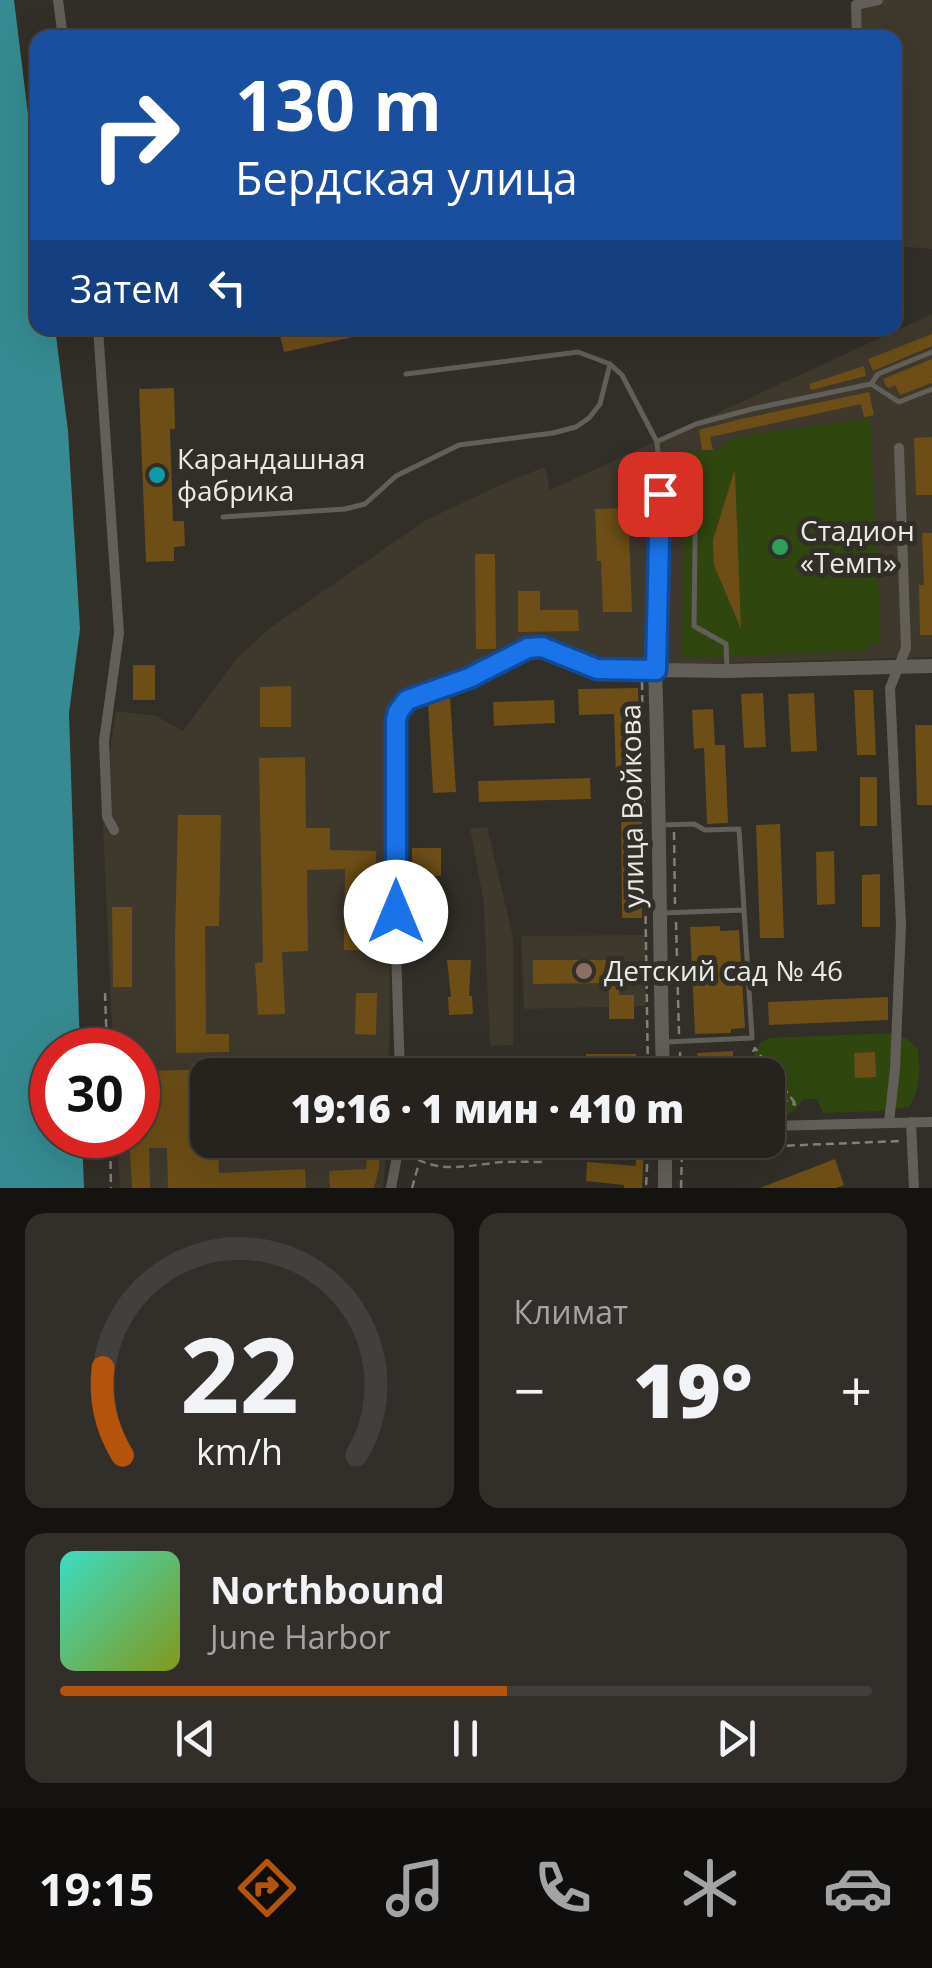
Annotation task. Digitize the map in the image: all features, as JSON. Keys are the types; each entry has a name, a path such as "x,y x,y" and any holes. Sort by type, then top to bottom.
{"street":[{"path":"58,0 62,30"},
{"path":"858,30 856,5 878,0"},
{"path":"99,335 119,633 104,741 107,817 114,830"},
{"path":"889,1122 902,925 890,688 906,648 899,448"},
{"name":"улица Войкова","path":"660,476 649,670 667,825 658,914 662,1058"},
{"path":"399,1058 396,720 402,705 469,678 528,648 542,647 597,669 727,672 932,666"},
{"path":"911,1122 914,1188"},
{"path":"785,1125 932,1122"},
{"path":"391,1188 397,1158"},
{"path":"665,1158 665,1188"}],"lane":[{"path":"406,374 578,352 610,364 622,375 657,442 660,476"},
{"path":"657,442 696,424 870,384 878,374 932,352"},
{"path":"223,517 345,510 365,504 396,476 459,445 576,427 600,404 610,364"},
{"path":"870,384 899,402 932,389"},
{"path":"696,464 694,626 726,644 727,672"},
{"path":"662,1042 752,1038 740,829 667,825"},
{"path":"658,914 744,910"}],"path":[{"path":"648,1058 649,670"},
{"path":"667,825 676,913 680,1058"},
{"path":"105,994 106,1028"},
{"path":"785,1089 797,1106 785,1101"},
{"path":"681,1188 682,1150 911,1140"},
{"path":"110,1158 110,1188"},
{"path":"416,1158 449,1170 498,1162 542,1162"},
{"path":"646,1188 647,1158"},
{"path":"412,1188 420,1162"}],"shaded area":[{"path":"855,0 932,0 932,249 902,246 902,30 855,30"},
{"path":"932,314 932,657 597,665 540,641 528,642 463,675 423,685 393,702 389,1058 190,1058 190,1158 386,1158 383,1188 120,1188 118,1158 160,1158 160,1028 112,1028 102,804 116,711 156,716 183,731 237,658 270,628 426,520 545,467 550,490 886,335 902,335 902,328"},
{"path":"487,827 513,937 513,1045 490,1046 484,904 470,828"},
{"name":"Детский сад № 46","path":"645,935 646,1006 524,1009 521,936"}],"green space":[{"name":"Стадион «Темп»","path":"870,418 881,643 868,643 867,651 682,658 685,450 715,451 734,437"},
{"path":"889,1033 907,1039 918,1049 916,1093 909,1107 823,1113 817,1099 803,1099 796,1109 785,1113 785,1058 752,1058 760,1043 769,1038"}],"water":[{"path":"0,0 14,0 30,131 30,335 56,335 68,431 80,629 69,713 79,1028 30,1028 30,1158 83,1158 84,1188 0,1188"}],"building":[{"path":"932,334 932,346 873,371 868,359"},
{"path":"280,335 362,335 284,352"},
{"path":"932,359 932,383 900,395 895,385 886,386 883,379"},
{"path":"864,366 866,376 811,390 809,384"},
{"name":"Карандашная фабрика","path":"174,388 175,429 170,429 173,521 184,521 185,546 174,547 174,561 146,562 139,389"},
{"path":"869,392 874,415 864,417 861,404 710,437 713,450 702,450 699,430"},
{"path":"932,437 932,495 916,495 914,438"},
{"path":"734,472 741,629 714,565 713,540"},
{"path":"628,508 632,612 603,612 595,509"},
{"path":"922,533 932,533 932,635 920,635 919,585 924,585"},
{"path":"475,554 495,554 496,649 476,649"},
{"path":"518,591 540,591 540,610 578,610 579,631 518,632"},
{"path":"133,665 155,665 155,700 133,700"},
{"path":"291,686 291,727 260,727 260,687"},
{"path":"638,688 640,777 616,778 614,714 579,715 578,689"},
{"path":"854,690 873,690 876,755 857,755"},
{"path":"763,693 766,747 744,748 741,694"},
{"path":"814,693 817,751 791,752 788,694"},
{"path":"450,696 456,792 433,793 428,702"},
{"path":"554,700 555,723 494,726 493,702"},
{"path":"713,709 715,745 725,745 728,823 707,824 704,748 694,749 692,710"},
{"path":"915,725 932,725 932,805 917,805"},
{"path":"305,757 306,828 330,828 330,850 376,851 376,951 344,950 345,869 307,870 308,951 282,952 285,1014 258,1015 255,963 263,962 259,758"},
{"path":"860,777 877,777 877,826 860,826"},
{"path":"590,778 591,799 479,802 478,781"},
{"path":"621,805 642,805 642,918 622,918"},
{"path":"178,815 221,815 219,926 205,926 206,1034 229,1034 229,1052 176,1053"},
{"path":"780,824 784,938 760,938 756,825"},
{"path":"412,848 441,848 441,876 412,876"},
{"path":"834,851 835,904 817,905 816,852"},
{"path":"880,874 880,927 862,927 862,875"},
{"path":"434,899 436,943 416,944 414,900"},
{"path":"112,907 132,907 132,987 113,987"},
{"path":"720,926 720,931 739,930 745,1028 731,1029 731,1033 695,1034 690,927"},
{"path":"447,960 471,960 469,996 473,1014 449,1015"},
{"path":"533,960 619,960 619,995 634,995 634,1019 609,1019 609,983 533,984"},
{"path":"356,993 377,993 376,1035 355,1034"},
{"path":"888,997 888,1020 769,1025 768,1002"},
{"path":"733,1051 733,1058 697,1058 697,1053"},
{"path":"875,1052 876,1077 855,1078 854,1053"},
{"path":"586,1054 636,1054 636,1058 586,1058"},
{"path":"190,1070 190,1158 219,1158 219,1173 305,1169 306,1188 168,1188 167,1148 160,1148 160,1071"},
{"path":"130,1158 149,1158 150,1188 132,1188"},
{"path":"366,1158 379,1158 374,1188 330,1188 329,1171 366,1169"},
{"path":"636,1158 644,1158 642,1188 586,1181 587,1162 636,1166"},
{"path":"835,1159 844,1185 760,1188"}],"place":[{"name":"Карандашная фабрика","path":"157,475"},
{"name":"Стадион «Темп»","path":"780,547"},
{"name":"Детский сад № 46","path":"584,971"}],"route":[{"path":"396,912 396,720 402,705 469,678 528,648 542,647 597,669 656,670 660,494"}]}
